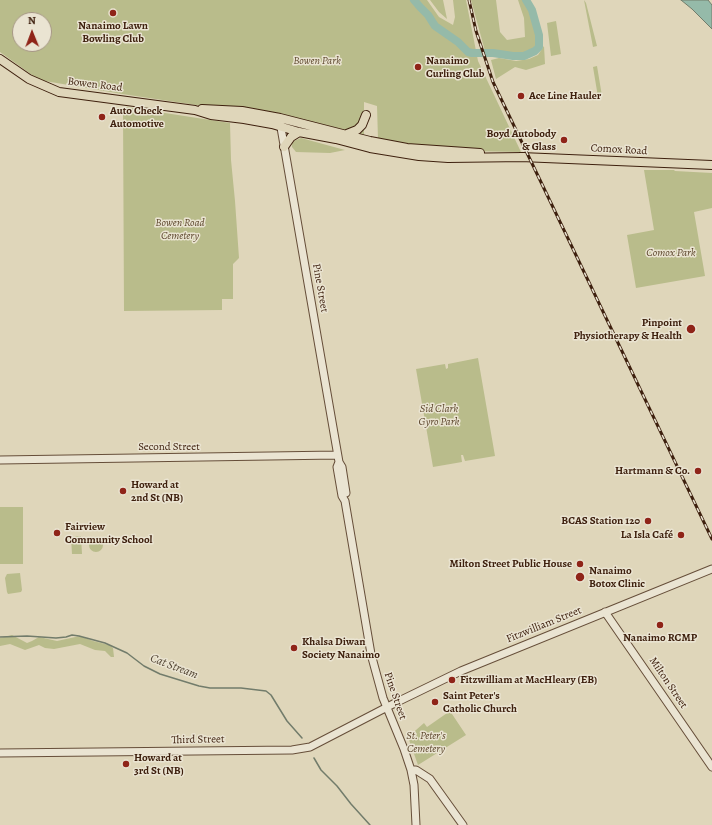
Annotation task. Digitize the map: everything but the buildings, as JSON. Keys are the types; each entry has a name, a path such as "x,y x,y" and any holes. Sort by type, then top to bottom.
{"main road":[{"name":"Bowen Road","path":"0,59 29,79 59,92 195,110 205,109 242,111 280,122 346,135 370,144"},
{"path":"346,135 357,130 362,125 366,116"},
{"name":"Bowen Road","path":"280,122 299,132 370,144"},
{"path":"284,147 291,137 299,132"},
{"name":"Comox Road","path":"370,144 419,156 448,158 525,157 712,165"}],"street":[{"name":"Pine Street","path":"280,122 338,459 342,467 346,496 345,501 371,654 386,708 404,749 411,770 415,792 416,825"},
{"name":"Second Street","path":"0,460 338,459"},
{"name":"Fitzwilliam Street","path":"386,708 461,671 712,569"},
{"name":"Milton Street","path":"606,612 712,767"},
{"name":"Third Street","path":"0,753 292,750 310,747 386,708"},
{"path":"411,770 416,770 430,779 463,825"}],"green space":[{"name":"Bowen Park","path":"0,0 427,0 439,17 453,25 455,17 453,0 466,0 478,61 521,152 418,150 378,139 377,106 364,102 364,135 318,123 39,80 0,52"},
{"path":"430,0 443,0 447,19 439,12"},
{"path":"471,0 496,0 500,32 507,40 525,37 524,18 518,0 523,0 529,9 537,44 531,51 520,54 493,50 485,51"},
{"path":"584,0 597,46 593,47"},
{"path":"556,21 561,54 551,56 547,23"},
{"path":"544,46 545,64 526,70 515,67 496,79 491,60 499,58 516,61 529,59 538,55"},
{"path":"597,66 602,96 598,97 593,67"},
{"name":"Bowen Road Cemetery","path":"126,107 230,123 231,160 239,258 233,264 233,299 222,299 222,310 124,311 123,110"},
{"path":"301,138 345,150 330,153 296,152 292,147 292,143"},
{"name":"Comox Park","path":"644,170 674,170 712,173 712,208 694,212 705,276 636,288 627,235 654,230"},
{"name":"Sid Clark Gyro Park","path":"478,358 495,456 465,461 463,455 461,455 462,462 433,467 416,369 445,364 446,369 448,368 448,364"},
{"path":"0,507 23,507 23,564 0,564"},
{"path":"81,536 82,554 72,554 71,537"},
{"path":"96,538 101,540 103,545 101,550 96,552 91,550 89,545 91,540"},
{"path":"20,573 21,592 8,594 5,578 7,574"},
{"path":"12,635 27,643 39,637 57,641 80,636 109,645 113,648 114,657 111,657 105,651 95,650 80,644 54,649 45,648 39,645 25,650 10,644 0,646 0,638"},
{"name":"St. Peter's Cemetery","path":"450,711 466,735 418,765 408,737 424,723 427,727"}],"shaded area":[{"path":"681,0 708,0 712,5 712,29 692,9"}],"waterway":[{"path":"414,0 428,15 435,26 458,42 468,52 493,53 513,56 524,56 535,51 539,47 539,35 532,10 526,0"},
{"name":"Cat Stream","path":"0,637 27,636 56,638 72,635 79,636 105,643 127,653 144,666 160,674 199,686 266,691 271,695 287,721 302,738"},
{"name":"Cat Stream","path":"314,758 321,770 337,786 370,825"}],"railway":[{"path":"469,0 476,31 493,82 712,539"}],"place":[{"name":"Nanaimo Lawn Bowling Club","path":"113,13"},
{"name":"Nanaimo Curling Club","path":"418,67"},
{"name":"Ace Line Hauler","path":"521,96"},
{"name":"Auto Check Automotive","path":"102,117"},
{"name":"Boyd Autobody & Glass","path":"564,140"},
{"name":"Pinpoint Physiotherapy & Health","path":"691,329"},
{"name":"Hartmann & Co.","path":"698,471"},
{"name":"Howard at 2nd St (NB)","path":"123,491"},
{"name":"BCAS Station 120","path":"648,521"},
{"name":"Fairview Community School","path":"57,533"},
{"name":"La Isla Café","path":"681,535"},
{"name":"Milton Street Public House","path":"580,564"},
{"name":"Nanaimo Botox Clinic","path":"580,577"},
{"name":"Nanaimo RCMP","path":"660,625"},
{"name":"Khalsa Diwan Society Nanaimo","path":"294,648"},
{"name":"Fitzwilliam at MacHleary (EB)","path":"452,680"},
{"name":"Saint Peter's Catholic Church","path":"435,702"},
{"name":"Howard at 3rd St (NB)","path":"126,764"}]}
